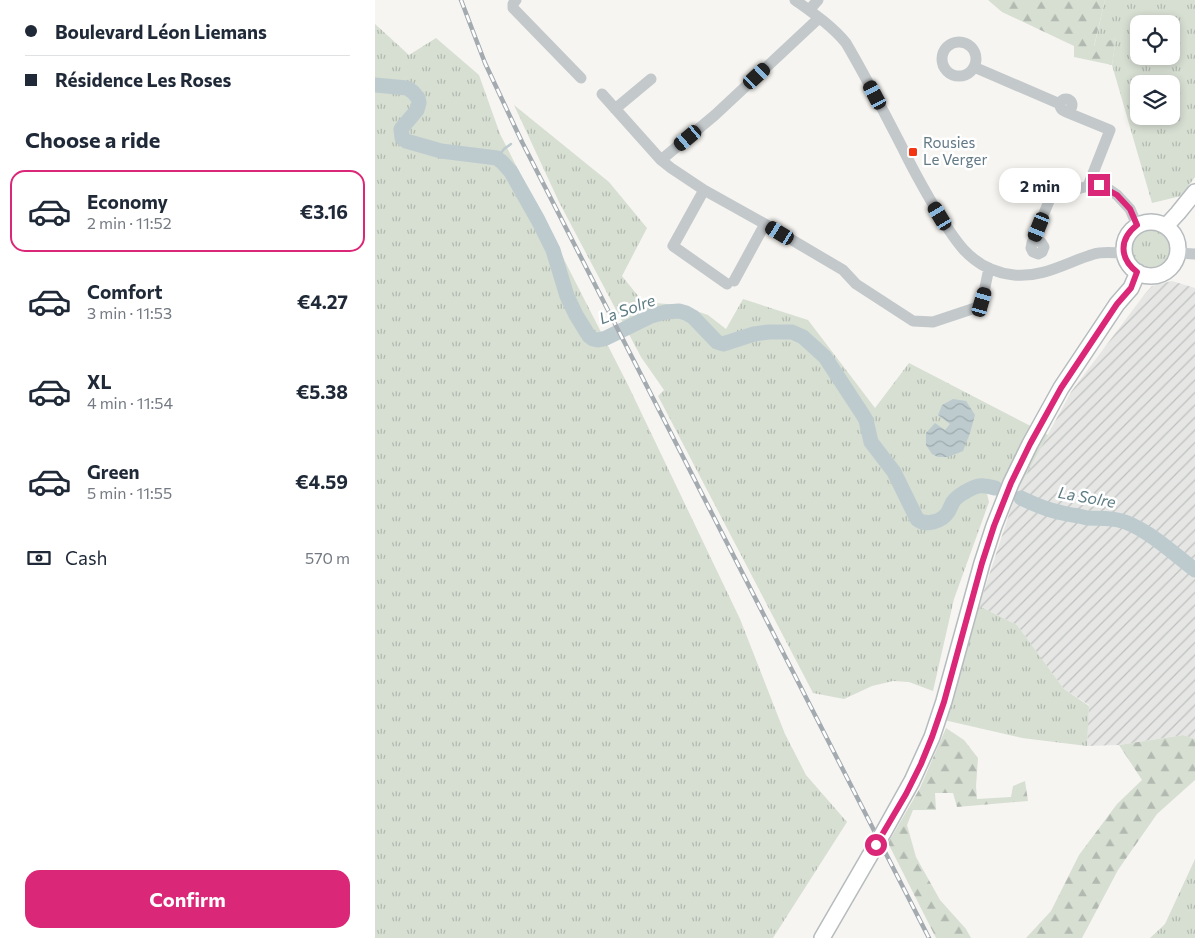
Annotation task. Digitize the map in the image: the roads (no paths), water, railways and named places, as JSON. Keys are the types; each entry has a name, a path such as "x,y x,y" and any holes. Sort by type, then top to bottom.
{"main road":[{"path":"1166,226 1195,192"},
{"path":"1153,221 1166,226 1176,237 1178,243 1178,253 1173,265 1162,274 1151,276 1137,272 1130,267 1125,258 1124,242 1131,230 1137,225 1153,221"},
{"path":"822,938 883,833 924,757 944,702 982,563 1011,483 1061,388 1117,304 1131,288 1137,272"}],"street":[{"path":"516,0 513,8 581,78"},
{"path":"795,0 814,14 846,43 916,176 949,231 964,250 977,261 1002,273 1016,275 1036,274 1051,271 1096,253 1124,253"},
{"path":"661,160 715,115 814,14 818,0"},
{"path":"973,67 1110,130 1089,186"},
{"path":"615,108 651,79"},
{"path":"602,94 661,160 671,168 704,190 843,270 856,284 913,321 933,322 975,308 982,302 989,268"},
{"path":"1032,243 1053,193 1059,189 1077,189 1093,184 1099,185 1117,195 1130,209 1137,225"},
{"path":"704,190 673,246 731,282 765,224"},
{"path":"1178,253 1195,254"}],"water":[{"path":"953,399 966,401 975,415 963,451 948,457 938,457 932,454 926,445 926,433 935,423 945,430 950,424 938,415 942,405"}],"waterway":[{"name":"La Solre","path":"375,85 407,88 418,98 417,110 401,129 402,138 406,141 441,151 497,158 511,172 553,250 567,296 576,315 589,336 593,339 606,338 651,316 679,311 693,317 717,342 723,344 754,334 792,332 803,337 825,357 866,420 871,442 894,472 917,519 924,522 933,522 942,518 948,512 955,499 965,492 980,486 995,488"},
{"path":"497,158 511,144"},
{"name":"La Solre","path":"1021,498 1058,512 1128,523 1158,541 1195,570"}],"railway":[{"path":"461,0 485,63 522,142 929,938"}],"place":[{"name":"Rousies Le Verger","path":"913,152"}]}
